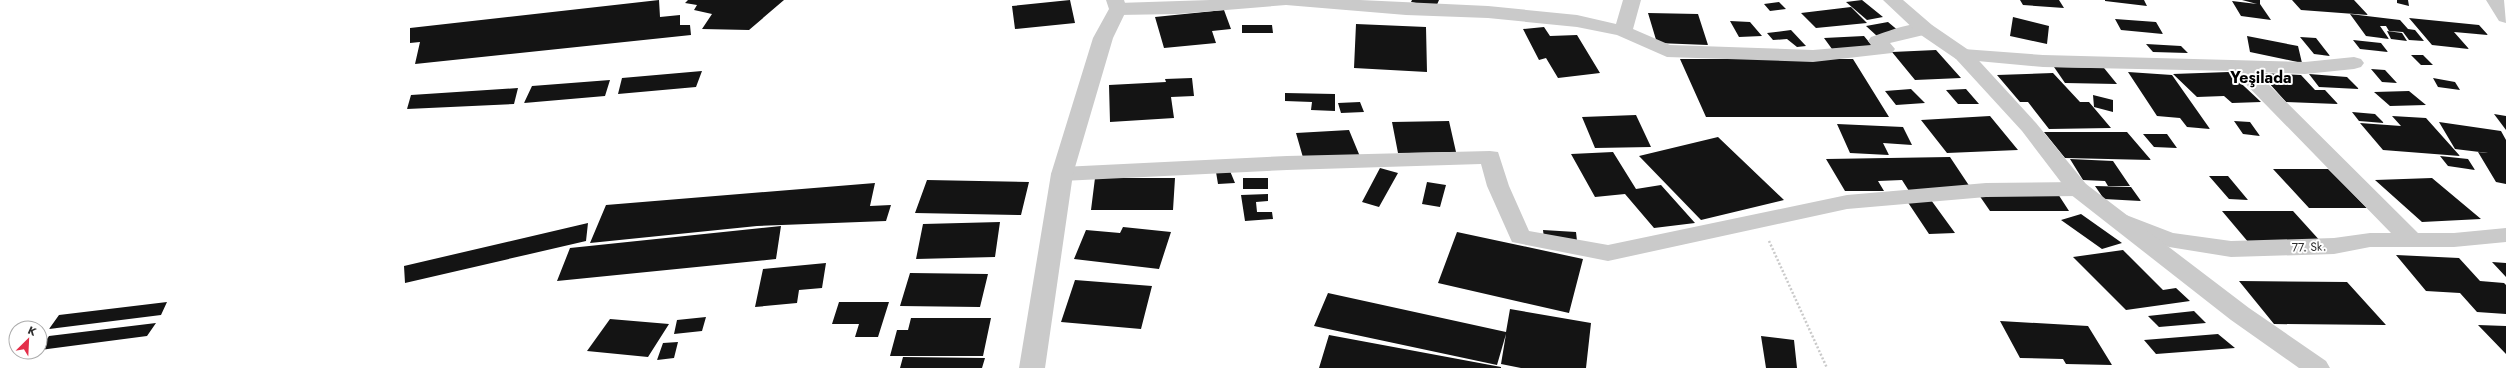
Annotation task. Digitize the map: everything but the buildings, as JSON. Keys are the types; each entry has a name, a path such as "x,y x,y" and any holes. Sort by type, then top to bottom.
{"street":[{"path":"1032,368 1062,174 1116,4 1177,8 1284,0"},
{"path":"1288,0 1342,2 1406,9 1495,12 1577,21 1623,31 1667,52 1813,56 1885,49 1878,41 1909,31 1925,29"},
{"path":"1623,31 1632,0"},
{"path":"1892,0 1925,29 1963,55 2029,127 2078,189 2240,314 2317,368"},
{"path":"2495,0 2506,17"},
{"path":"1963,55 2043,61 2306,68 2354,63"},
{"path":"2238,65 2413,241"},
{"path":"1062,174 1279,163 1490,157 1498,186 1520,237 1608,253 1763,218 1847,202 1986,190 2078,189"},
{"name":"77. Sk.","path":"2117,219 2169,240 2231,249 2334,246 2370,240 2413,241 2506,235"}],"path":[{"path":"1763,218 1764,231 1827,368"}],"district":[{"name":"Yeşilada","path":"2261,77"}]}
